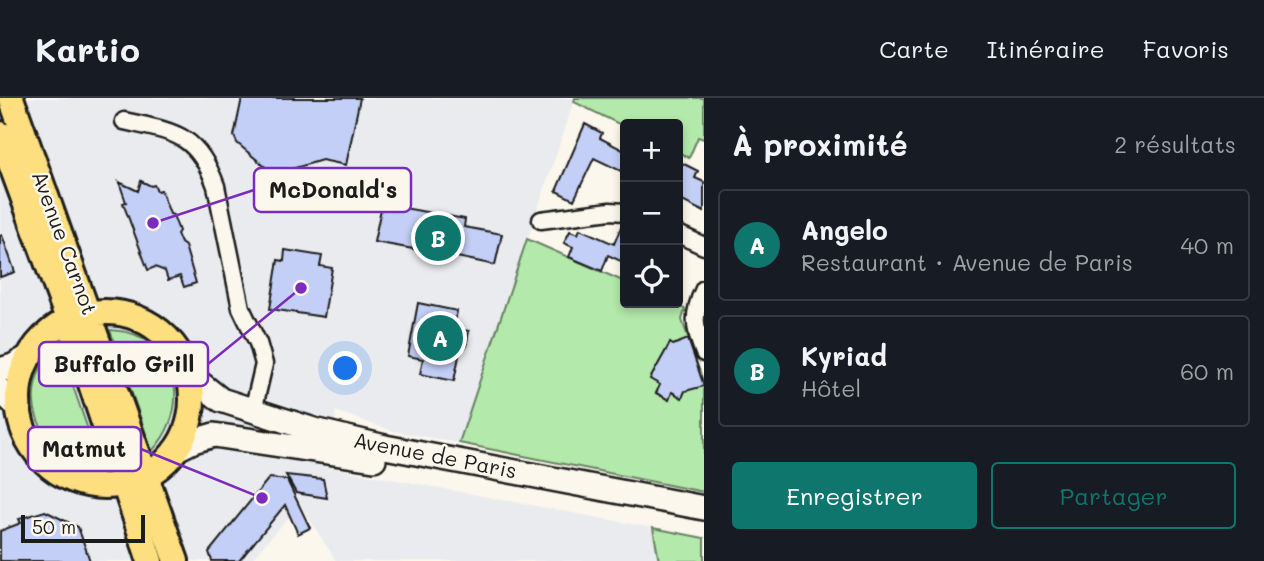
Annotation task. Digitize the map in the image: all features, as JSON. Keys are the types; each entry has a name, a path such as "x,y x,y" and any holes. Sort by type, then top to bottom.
{"main road":[{"name":"Avenue Carnot","path":"11,98 78,316 91,383 135,480"},
{"name":"Avenue Carnot","path":"0,134 78,316 116,388 135,480"},
{"path":"118,312 145,321 168,339 184,363 191,385 191,408 186,430 175,450 162,465 135,480 102,486 80,483 54,470 33,448 9,398 28,357 44,335 78,316 118,312"},
{"path":"0,370 28,357"},
{"name":"Avenue de Paris","path":"184,363 197,381 221,400 314,430 385,447 704,508"},
{"name":"Avenue de Paris","path":"175,450 193,441 216,435 347,454 704,520"},
{"path":"135,480 150,561"},
{"path":"135,480 176,561"}],"street":[{"path":"124,121 161,129 181,137 193,145 210,169 216,186 240,308 262,353 263,374 253,411"},
{"path":"541,220 620,212"},
{"path":"683,236 704,246"},
{"path":"704,289 695,317 695,330 704,353"}],"shaded area":[{"path":"0,98 575,98 459,443 393,431 335,411 338,469 653,528 659,561 336,561 300,504 250,561 0,561 0,408 9,357 0,355"}],"green space":[{"path":"575,98 704,98 704,139 698,137 689,158 683,155 683,119 620,119 620,125 574,102"},
{"path":"527,239 620,280 620,308 685,309 682,320 704,384 704,492 459,443"},
{"path":"110,330 142,338 156,349 172,376 175,392 170,423 163,438 152,451"},
{"path":"59,346 101,467 85,463 57,447 38,421 34,406 34,389 45,361"},
{"path":"653,528 704,538 704,561 659,561"}],"building":[{"path":"242,98 360,98 346,165 322,160 278,173 270,171 237,143 234,136"},
{"path":"585,124 602,133 600,138 620,148 620,171 594,158 574,200 556,191"},
{"path":"683,164 698,171 695,178 704,182 704,212 683,202"},
{"path":"141,181 154,185 157,191 161,190 179,231 177,234 185,246 196,283 184,287 180,276 168,280 165,271 155,267 148,270 123,203 126,202 119,182 138,191"},
{"path":"382,204 465,219 464,227 502,234 495,265 457,257 458,252 420,245 419,250 374,242"},
{"path":"580,229 614,244 620,229 620,261 608,255 602,271 569,257 573,247 564,243 570,231 578,234"},
{"path":"2,235 15,272 0,277 0,236"},
{"path":"285,250 322,256 320,266 332,268 324,317 270,309 278,260 284,261"},
{"path":"418,303 457,311 454,328 469,331 466,347 461,346 454,381 420,374 423,359 408,356"},
{"path":"688,339 704,386 685,391 682,398 672,392 669,400 656,393 660,385 650,379 670,343 673,345"},
{"path":"286,475 323,479 327,498 296,493"},
{"path":"269,478 287,480 310,528 298,534 285,505 239,561 212,561 209,552"},
{"path":"45,511 78,527 90,561 0,561 0,531 21,523 19,519"}],"place":[{"name":"McDonald's","path":"153,223"},
{"name":"Kyriad","path":"438,238"},
{"name":"Buffalo Grill","path":"301,288"},
{"name":"Angelo","path":"440,338"},
{"name":"Matmut","path":"262,498"}]}
